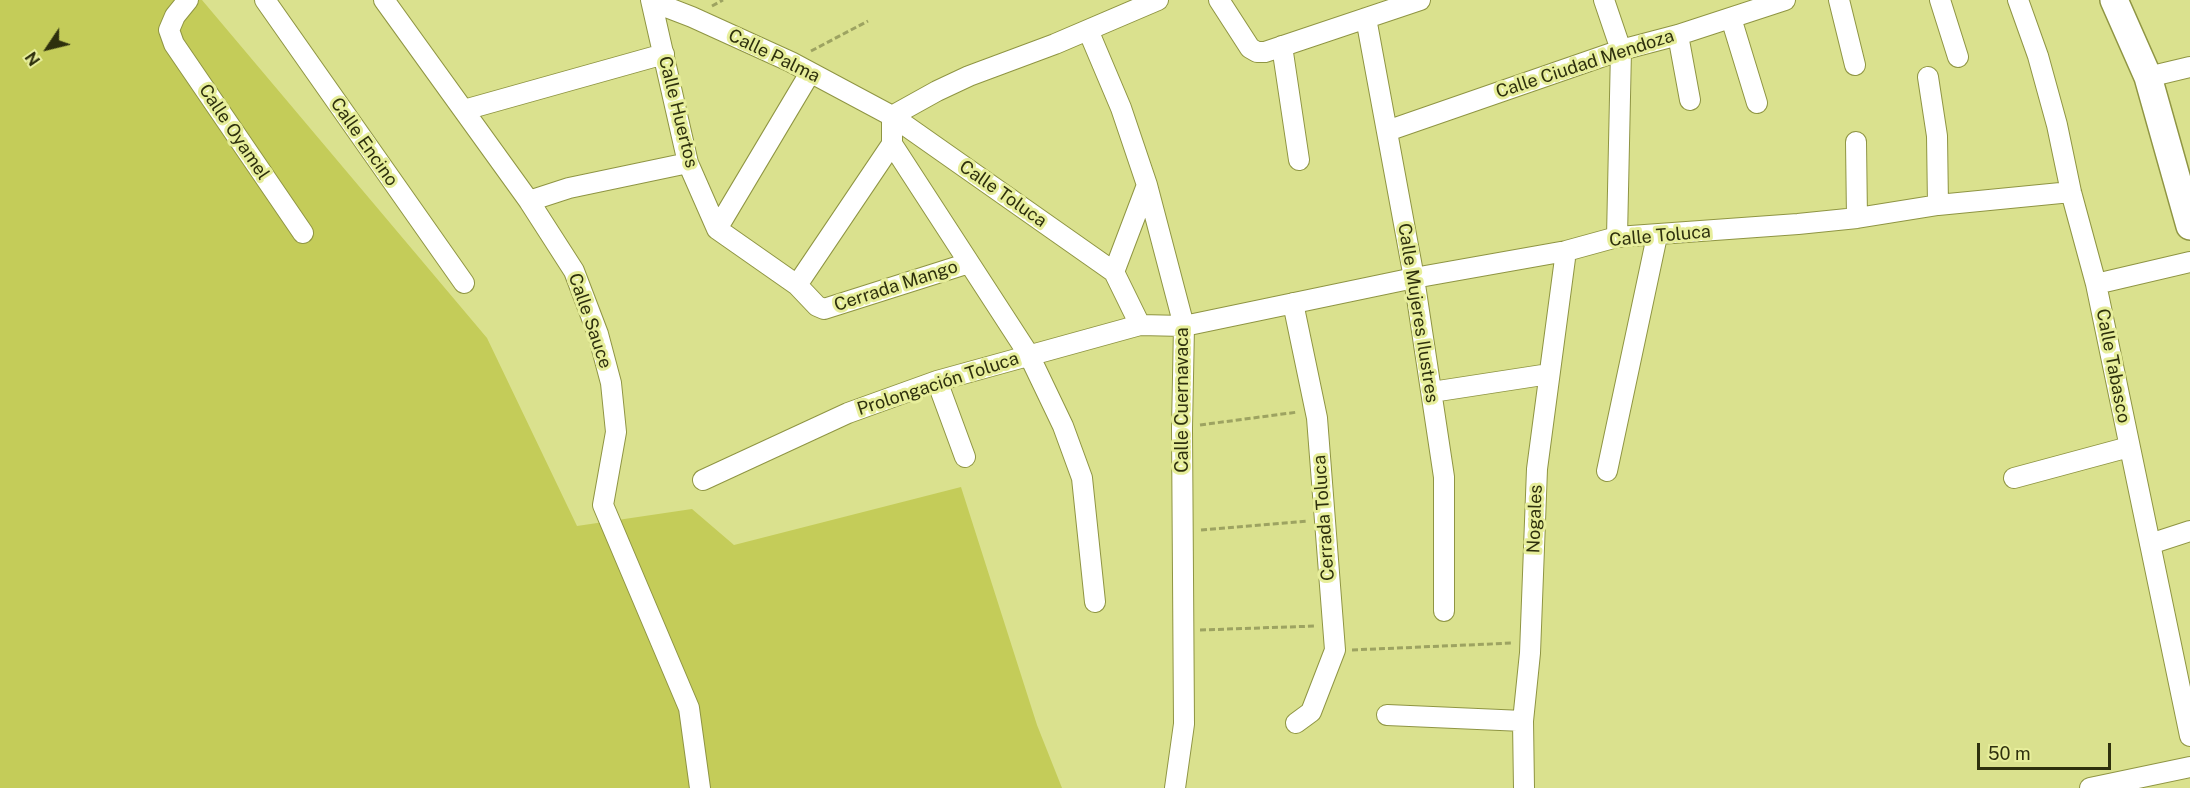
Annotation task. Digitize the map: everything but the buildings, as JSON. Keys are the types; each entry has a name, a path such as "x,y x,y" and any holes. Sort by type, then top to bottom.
{"main road":[{"path":"2114,0 2148,77 2190,226"}],"street":[{"name":"Calle Oyamel","path":"188,0 169,30 174,44 303,233"},
{"name":"Calle Encino","path":"265,0 464,283"},
{"name":"Calle Sauce","path":"384,0 529,201 573,271 598,334 611,383 616,432 603,505 689,708 700,788"},
{"path":"1095,602 1082,478 1063,426 1029,355 892,144 892,116 969,76 1158,0"},
{"path":"1219,0 1250,48 1257,52 1264,52 1420,0"},
{"path":"1604,0 1621,50 1617,237"},
{"name":"Calle Ciudad Mendoza","path":"1387,131 1621,50 1678,35 1785,0"},
{"path":"1839,0 1855,66"},
{"path":"1940,0 1958,57"},
{"name":"Calle Tabasco","path":"2018,0 2038,56 2057,125 2071,192 2096,284 2129,447 2187,708 2190,736"},
{"name":"Calle Huertos","path":"652,1 688,163 717,229"},
{"name":"Calle Palma","path":"652,1 791,62 892,116"},
{"name":"Calle Mujeres Ilustres","path":"1366,18 1414,278 1444,477 1444,611"},
{"path":"1731,18 1757,103"},
{"name":"Calle Cuernavaca","path":"1088,30 1121,108 1147,185 1184,326 1182,428 1184,724 1175,788"},
{"path":"1678,35 1690,100"},
{"path":"1282,46 1299,160"},
{"path":"464,110 664,54"},
{"path":"2148,77 2190,67"},
{"path":"810,73 717,229 797,285 892,144"},
{"path":"1928,77 1937,136 1938,205"},
{"name":"Calle Toluca","path":"892,116 1114,272"},
{"path":"1856,142 1857,218"},
{"path":"529,201 569,188 688,163"},
{"path":"1140,325 1114,272 1147,185"},
{"name":"Calle Toluca","path":"1184,326 1414,278 1566,251 1617,237 1658,236 1857,218 1938,205 2071,192"},
{"path":"1607,471 1658,236"},
{"name":"Nogales","path":"1524,788 1523,721 1530,642 1537,469 1566,251"},
{"path":"2096,284 2190,262"},
{"name":"Cerrada Mango","path":"797,285 817,306 824,309 832,308 969,263"},
{"name":"Cerrada Toluca","path":"1293,303 1315,410 1335,651 1311,712 1296,723"},
{"name":"Prolongación Toluca","path":"704,480 848,413 937,381 1140,325 1184,326"},
{"path":"1432,392 1549,374"},
{"path":"937,381 964,457"},
{"path":"2014,478 2129,447"},
{"path":"2150,544 2190,531"},
{"path":"1388,715 1523,721"},
{"path":"2090,788 2190,767"}],"path":[{"path":"791,62 868,21"},
{"path":"1182,428 1315,410"},
{"path":"1182,532 1324,520"},
{"path":"1183,631 1333,625"},
{"path":"1335,651 1530,642"}],"green space":[{"path":"0,0 202,0 487,338 577,526 692,509 734,545 961,487 1037,725 1062,788 0,788"}]}
